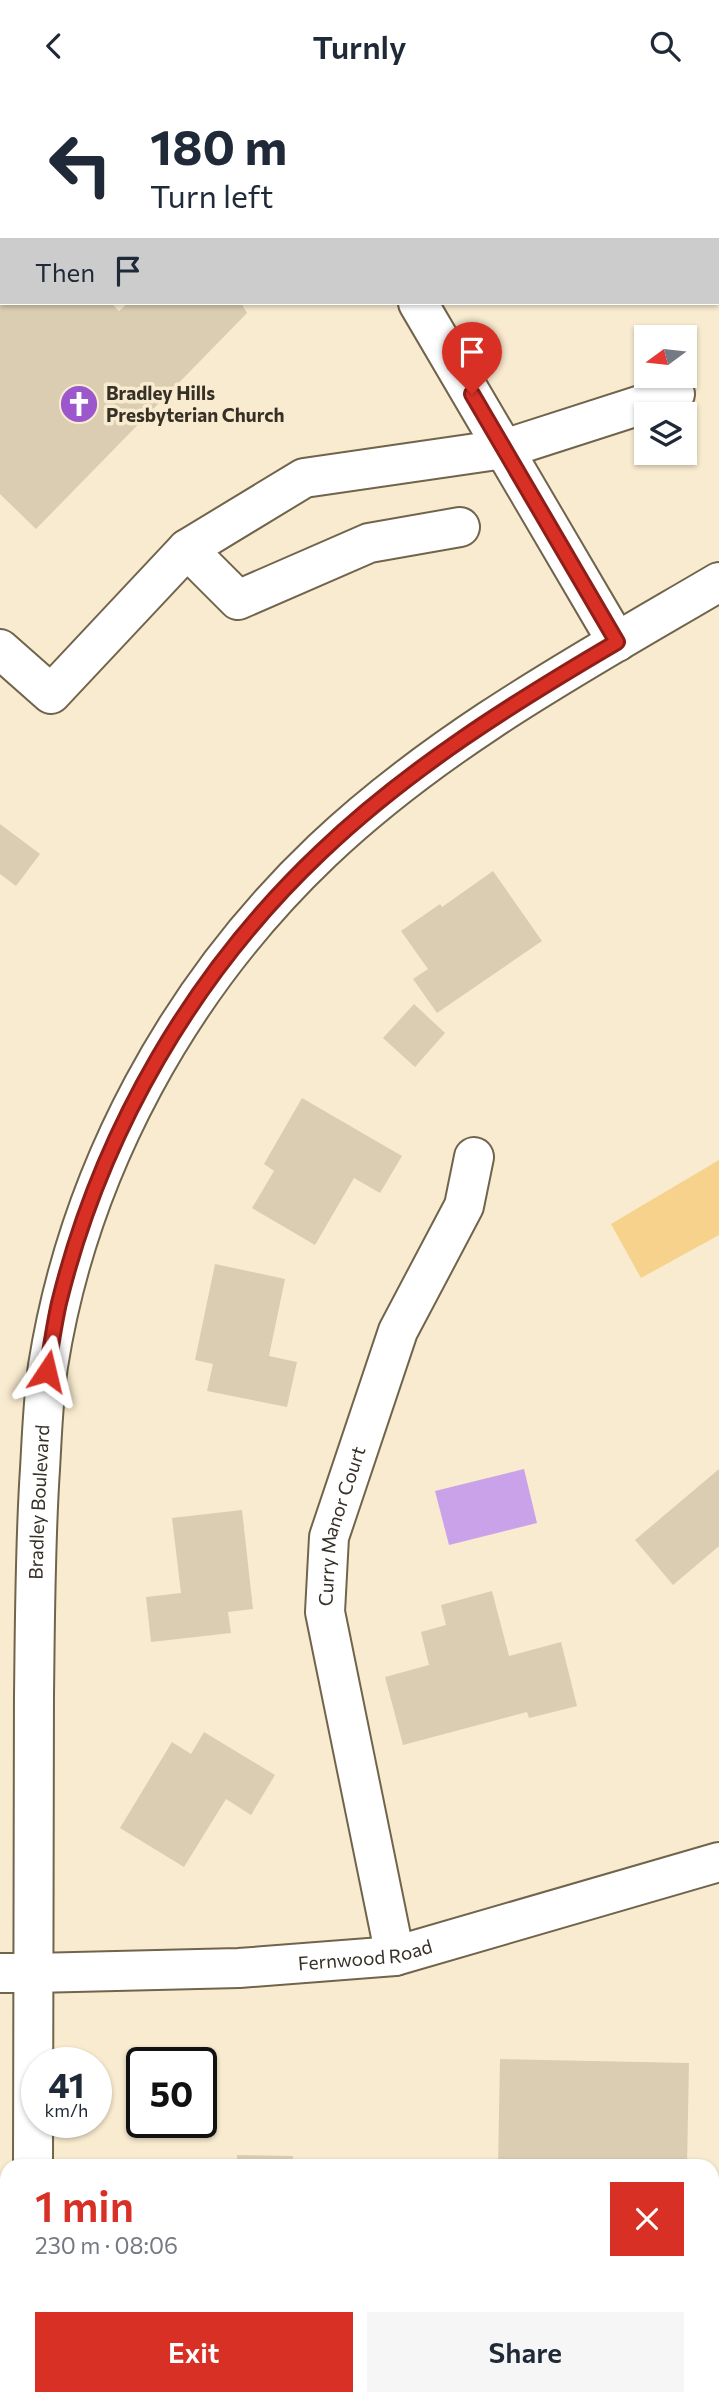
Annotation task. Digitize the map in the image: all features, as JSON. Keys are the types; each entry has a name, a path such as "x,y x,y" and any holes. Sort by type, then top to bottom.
{"main road":[{"path":"419,305 617,642"},
{"path":"0,649 51,694 187,549 304,478 504,449 675,394"},
{"path":"187,549 238,600 369,543 460,527"},
{"name":"Bradley Boulevard","path":"32,2159 17,1973 41,1435 47,1371 59,1304 90,1202 114,1143 140,1090 210,978 242,936 320,853 355,821 454,744 719,582"},
{"name":"Curry Manor Court","path":"395,1956 325,1612 329,1537 398,1331 464,1206 474,1157"},
{"name":"Fernwood Road","path":"17,1973 239,1968 395,1956 719,1862"}],"shaded area":[{"path":"719,1160 719,1235 641,1278 611,1224"},
{"path":"524,1469 537,1523 449,1545 435,1491"}],"building":[{"name":"Bradley Hills Presbyterian Church","path":"0,305 113,305 119,311 126,305 242,305 247,313 36,529 0,494"},
{"path":"0,824 40,854 16,886 0,874"},
{"path":"493,871 542,941 437,1013 413,979 428,969 401,931 440,904 442,907"},
{"path":"414,1004 445,1033 415,1067 383,1038"},
{"path":"302,1098 402,1156 380,1193 354,1178 315,1245 252,1208 274,1171 264,1164"},
{"path":"215,1264 285,1279 269,1356 297,1362 287,1407 207,1391 213,1364 195,1360"},
{"path":"719,1469 719,1546 673,1585 635,1540"},
{"path":"242,1510 253,1609 228,1612 231,1633 151,1642 146,1597 181,1593 172,1518"},
{"path":"492,1591 509,1656 561,1642 577,1706 529,1718 527,1712 403,1745 385,1677 429,1665 421,1632 446,1625 441,1605"},
{"path":"204,1732 275,1775 251,1815 226,1799 184,1867 120,1828 172,1742 191,1754"},
{"path":"500,2059 689,2063 687,2159 498,2159"},
{"path":"237,2155 293,2156 293,2159 237,2159"}],"place":[{"name":"Bradley Hills Presbyterian Church","path":"79,404"}],"route":[{"path":"47,1371 59,1304 73,1255 90,1202 114,1143 140,1090 171,1037 242,936 320,853 401,784 454,744 617,642 472,394"}]}
